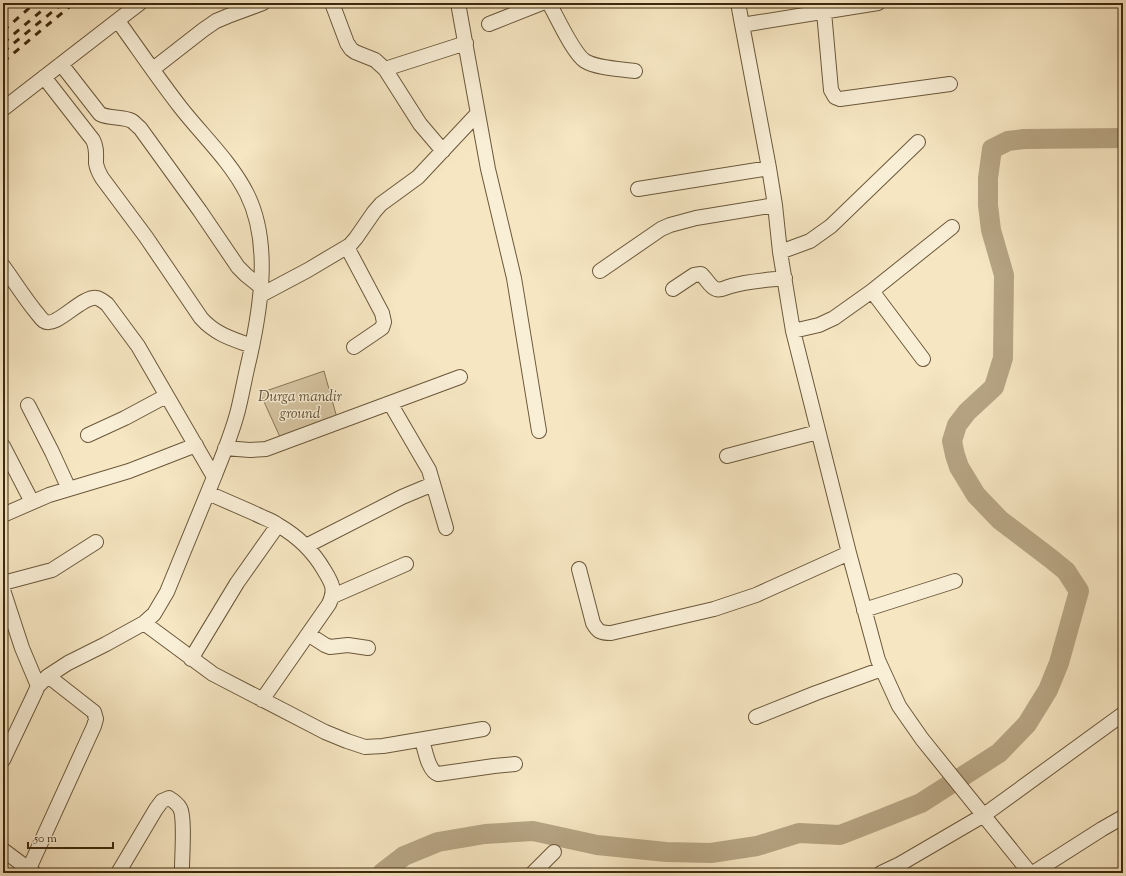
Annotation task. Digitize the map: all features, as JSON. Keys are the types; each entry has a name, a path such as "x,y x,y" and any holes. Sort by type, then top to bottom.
{"street":[{"path":"3,109 140,3"},
{"path":"153,69 216,21 263,3"},
{"path":"332,3 347,43 351,49 375,60 385,69 420,124 443,151"},
{"path":"458,3 488,169 514,278 539,431"},
{"path":"489,24 542,3"},
{"path":"549,3 576,52 585,61 595,66 634,71"},
{"path":"738,3 769,168 775,204 780,252 793,331 849,553 878,660 899,706 922,739 1030,873"},
{"path":"742,25 878,3"},
{"path":"824,12 832,90 835,96 840,99 950,84"},
{"path":"3,760 6,741 33,697 38,686 48,676 68,663 144,623 154,614 167,592 214,477 239,407 252,346 261,291 262,267 259,234 255,214 248,195 235,174 181,108 118,21"},
{"path":"385,69 466,42"},
{"path":"61,64 100,114 105,117 132,121 140,128 238,267 261,291"},
{"path":"44,77 93,140 96,146 96,163 102,178 146,237 201,318 215,331 252,346"},
{"path":"261,291 308,270 356,238 381,204 418,178 478,114"},
{"path":"780,252 810,241 832,226 918,142"},
{"path":"638,189 769,168"},
{"path":"600,271 661,229 670,225 696,218 775,204"},
{"path":"793,331 819,325 834,318 872,291 952,227"},
{"path":"346,246 382,313 384,322 382,328 354,347"},
{"path":"3,266 44,321 49,322 56,320 91,298 102,300 107,304 138,346 214,477"},
{"path":"673,289 694,275 698,274 704,276 713,288 717,290 739,284 785,278"},
{"path":"872,291 924,359"},
{"path":"225,448 250,450 266,449 460,377"},
{"path":"88,436 166,396"},
{"path":"390,403 429,470 446,528"},
{"path":"28,405 69,489"},
{"path":"726,456 818,432"},
{"path":"3,446 32,502"},
{"path":"3,515 49,495 129,471 196,446"},
{"path":"306,546 402,497 434,484"},
{"path":"208,492 278,525 306,546 331,581 333,588 333,596 329,604 262,700"},
{"path":"191,659 237,583 278,525"},
{"path":"3,583 57,568 96,542"},
{"path":"579,569 596,629 602,633 611,633 714,609 756,595 849,553"},
{"path":"333,596 406,564"},
{"path":"864,610 954,581"},
{"path":"3,590 22,648 38,686"},
{"path":"144,623 212,674 325,732 365,747 383,746 483,729"},
{"path":"308,634 330,647 348,645 368,648"},
{"path":"756,717 882,669"},
{"path":"3,850 30,872 96,719 94,712 48,676"},
{"path":"881,873 906,869 1123,715"},
{"path":"422,740 431,769 434,773 438,774 515,764"},
{"path":"118,873 156,809 162,801 169,798 176,802 182,814 181,873"},
{"path":"1033,873 1102,829 1123,818"},
{"path":"533,873 554,852"}],"green space":[{"name":"Durga mandir ground","path":"324,371 337,418 280,437 260,393"}],"waterway":[{"path":"382,873 404,856 438,842 485,834 533,831 597,845 666,852 711,853 757,846 799,833 840,835 921,803 999,753 1027,724 1048,690 1059,663 1079,591 1066,571 1000,520 976,495 959,467 952,441 957,425 967,412 994,387 1003,358 1004,275 991,230 988,205 988,178 992,149 1008,141 1024,139 1123,138"}],"railway":[{"path":"3,31 35,3"},
{"path":"3,43 51,3"},
{"path":"3,52 63,3"},
{"path":"3,62 74,3"}]}
